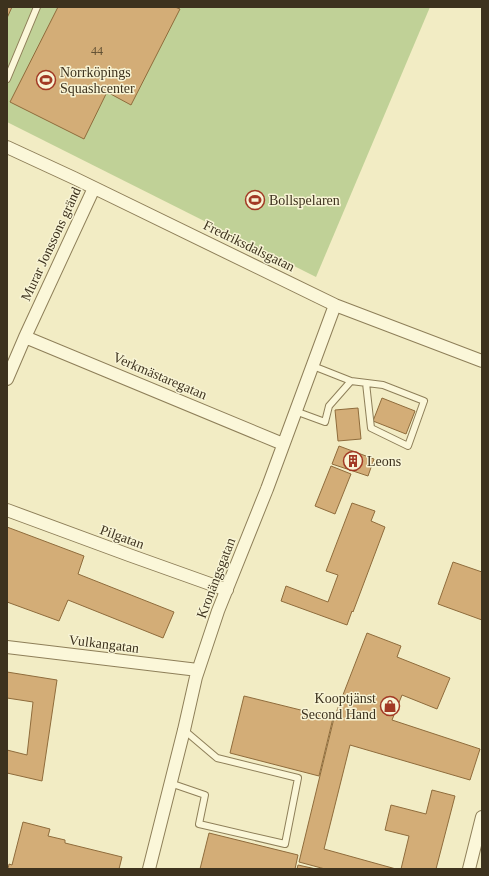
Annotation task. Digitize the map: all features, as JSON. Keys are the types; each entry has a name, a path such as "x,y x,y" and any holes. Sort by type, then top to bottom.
{"street":[{"name":"Fredriksdalsgatan","path":"7,147 334,305 482,361"},
{"name":"Murar Jonssons gränd","path":"7,379 24,337 94,188"},
{"name":"Kronängsgatan","path":"148,869 198,670 313,366 334,305"},
{"name":"Verkmästaregatan","path":"24,337 283,444"},
{"name":"Pilgatan","path":"7,510 129,556 227,590"},
{"name":"Vulkangatan","path":"7,647 198,670"},
{"path":"469,869 478,846 482,817"}],"lane":[{"path":"7,79 37,7"},
{"path":"313,366 351,381 383,384 424,402 408,446 371,428 366,383"},
{"path":"295,411 325,422 329,406 351,381"},
{"path":"170,783 205,795 200,824 285,844 298,778 217,758 184,730"}],"green space":[{"name":"Bollspelaren","path":"7,7 430,7 316,277 7,122"}],"building":[{"path":"7,7 12,7 7,18"},
{"path":"58,7 175,7 180,9 131,105 107,92 84,139 10,102"},
{"path":"382,398 415,411 406,434 373,421"},
{"path":"358,408 361,439 338,441 335,410"},
{"name":"Leons","path":"339,446 374,459 368,476 332,464"},
{"path":"331,466 351,474 335,514 315,506"},
{"path":"352,503 375,511 371,521 385,527 347,625 281,601 286,586 328,602 338,575 326,571"},
{"path":"7,527 84,556 78,574 174,612 163,638 68,600 59,621 7,602"},
{"path":"453,562 482,572 482,620 438,604"},
{"path":"367,633 401,646 397,657 450,678 437,709 402,695 392,720 480,749 470,780 350,745 324,849 396,869 325,869 299,862 334,718"},
{"path":"7,672 57,680 42,781 7,773 7,750 27,755 33,702 7,698"},
{"path":"244,696 333,718 319,776 230,753"},
{"path":"432,790 455,796 436,869 401,869 409,836 385,830 391,805 426,814"},
{"path":"23,822 50,829 48,836 65,840 65,843 122,857 119,869 8,869 9,864 12,865"},
{"path":"209,833 298,855 295,869 200,869"},
{"path":"298,865 316,869 297,869"}],"place":[{"name":"Norrköpings Squashcenter","path":"46,80"},
{"name":"Bollspelaren","path":"255,200"},
{"name":"Leons","path":"353,461"},
{"name":"Kooptjänst Second Hand","path":"390,706"}]}
